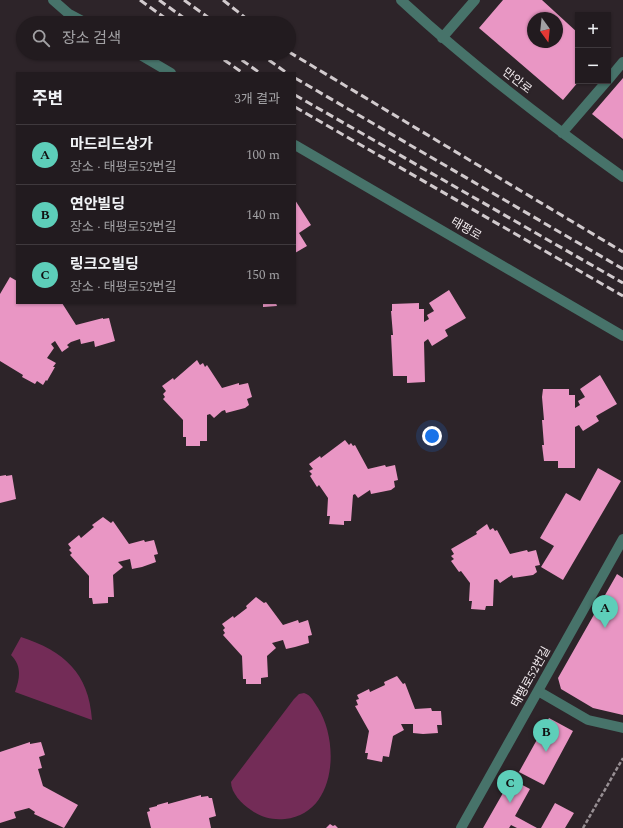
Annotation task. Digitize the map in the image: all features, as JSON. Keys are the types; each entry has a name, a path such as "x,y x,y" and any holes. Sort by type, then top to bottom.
{"street":[{"path":"53,0 73,16"},
{"name":"만안로","path":"401,0 442,38 562,133 623,177"},
{"path":"442,38 475,0"},
{"path":"149,60 169,72"},
{"path":"611,76 623,62"},
{"path":"562,133 605,84"},
{"name":"태평로","path":"296,146 623,336"},
{"name":"태평로52번길","path":"461,828 623,539"},
{"path":"538,692 588,720 623,728"}],"path":[{"path":"584,828 623,758"}],"shaded area":[{"path":"21,637 50,649 72,666 86,689 92,720 15,692 19,672 17,663 11,655"},
{"path":"304,693 314,701 318,708 325,723 329,739 331,757 329,775 324,791 315,804 302,814 285,819 271,819 263,817 244,805 235,794 231,786 231,782 294,699 299,694"}],"building":[{"path":"503,0 542,0 555,12 527,12 527,48 563,48 563,19 575,30 575,84 576,84 563,100 479,28"},
{"path":"623,78 623,139 592,114"},
{"path":"296,202 311,225 299,233 307,246 296,252"},
{"path":"10,277 16,280 16,304 63,304 76,325 103,318 109,318 115,341 95,347 94,341 81,344 80,339 71,342 67,345 69,347 62,352 55,341 51,344 54,348 47,358 56,363 53,367 55,367 43,385 37,381 35,384 22,377 23,375 0,361 0,294"},
{"path":"449,290 466,318 445,330 448,336 432,346 428,339 424,342 425,382 407,383 407,376 393,376 391,335 393,335 391,311 392,304 419,303 419,309 424,309 424,322 429,319 427,315 434,311 429,303"},
{"path":"263,304 276,304 277,306 263,307"},
{"path":"197,360 200,365 203,363 205,367 207,365 222,388 239,383 239,385 248,383 252,397 247,399 249,405 245,408 226,413 225,410 214,418 210,414 207,415 207,441 200,441 200,446 186,446 186,437 183,437 183,420 163,399 165,397 163,394 166,391 162,386 173,378 174,380"},
{"path":"600,375 617,404 596,416 599,421 583,431 579,425 575,427 575,468 558,468 558,461 544,461 542,445 544,445 542,420 544,420 542,397 543,389 569,389 569,395 575,395 575,408 580,405 578,401 585,397 580,389"},
{"path":"345,440 349,445 351,443 353,446 355,445 368,469 385,465 386,467 395,465 398,480 394,481 395,487 391,490 371,494 370,490 358,498 355,494 353,495 351,521 344,521 344,525 329,524 330,516 327,516 328,498 319,485 317,487 310,476 312,474 309,471 313,469 309,464 320,456 321,458"},
{"path":"598,468 621,481 563,580 541,567 554,546 540,538 566,493 580,501"},
{"path":"12,475 16,499 0,503 0,476"},
{"path":"103,517 111,523 113,521 129,544 144,540 145,542 154,540 158,554 154,555 156,562 132,569 130,559 118,562 123,567 113,575 114,597 108,597 108,603 93,604 92,598 89,598 89,576 70,555 72,553 69,550 71,548 68,544 79,535 81,538 94,527 92,525"},
{"path":"487,524 490,530 493,528 495,531 497,530 510,554 527,550 528,552 536,550 540,565 535,566 537,572 533,575 513,578 512,575 500,583 497,579 494,580 493,606 486,606 485,610 471,609 472,601 469,601 470,583 451,561 454,559 451,556 454,554 451,549 477,534 476,532"},
{"path":"617,574 623,578 623,715 593,708 561,689 558,678"},
{"path":"256,597 264,603 266,602 283,625 298,620 299,623 308,620 312,635 308,636 309,643 286,649 283,640 272,643 276,648 267,656 268,677 261,678 261,684 246,684 246,679 243,679 242,656 223,635 225,633 223,630 225,628 222,624 233,616 234,618 247,608 246,606"},
{"path":"397,676 403,684 405,683 415,709 431,708 432,711 441,711 442,725 437,725 438,733 423,734 413,733 413,724 401,724 404,730 393,736 389,757 383,756 382,762 367,759 368,753 365,753 369,731 355,706 358,705 356,700 359,699 357,695 369,689 370,692 385,685 384,682"},
{"path":"549,718 573,731 544,785 519,772"},
{"path":"30,742 30,744 41,742 45,755 39,757 42,768 38,769 43,786 78,805 64,828 34,814 35,812 29,808 14,812 16,818 0,823 0,752"},
{"path":"511,779 530,789 515,816 537,828 517,828 511,825 509,828 483,828"},
{"path":"201,795 201,797 208,796 209,798 212,798 216,816 209,818 211,828 151,828 147,812 150,811 149,808 168,802 168,804"},
{"path":"555,803 574,813 565,828 541,828"},
{"path":"330,824 333,826 335,825 338,828 326,828"}],"railway":[{"path":"140,0 162,16"},
{"path":"159,0 181,16"},
{"path":"184,0 206,16"},
{"path":"223,0 243,16"},
{"path":"296,56 623,252"},
{"path":"224,60 242,72"},
{"path":"242,60 259,72"},
{"path":"269,60 286,72"},
{"path":"296,79 623,269"},
{"path":"296,96 623,283"},
{"path":"296,108 623,296"}],"place":[{"name":"마드리드상가","path":"605,628"},
{"name":"연안빌딩","path":"546,752"},
{"name":"링크오빌딩","path":"510,803"}]}
